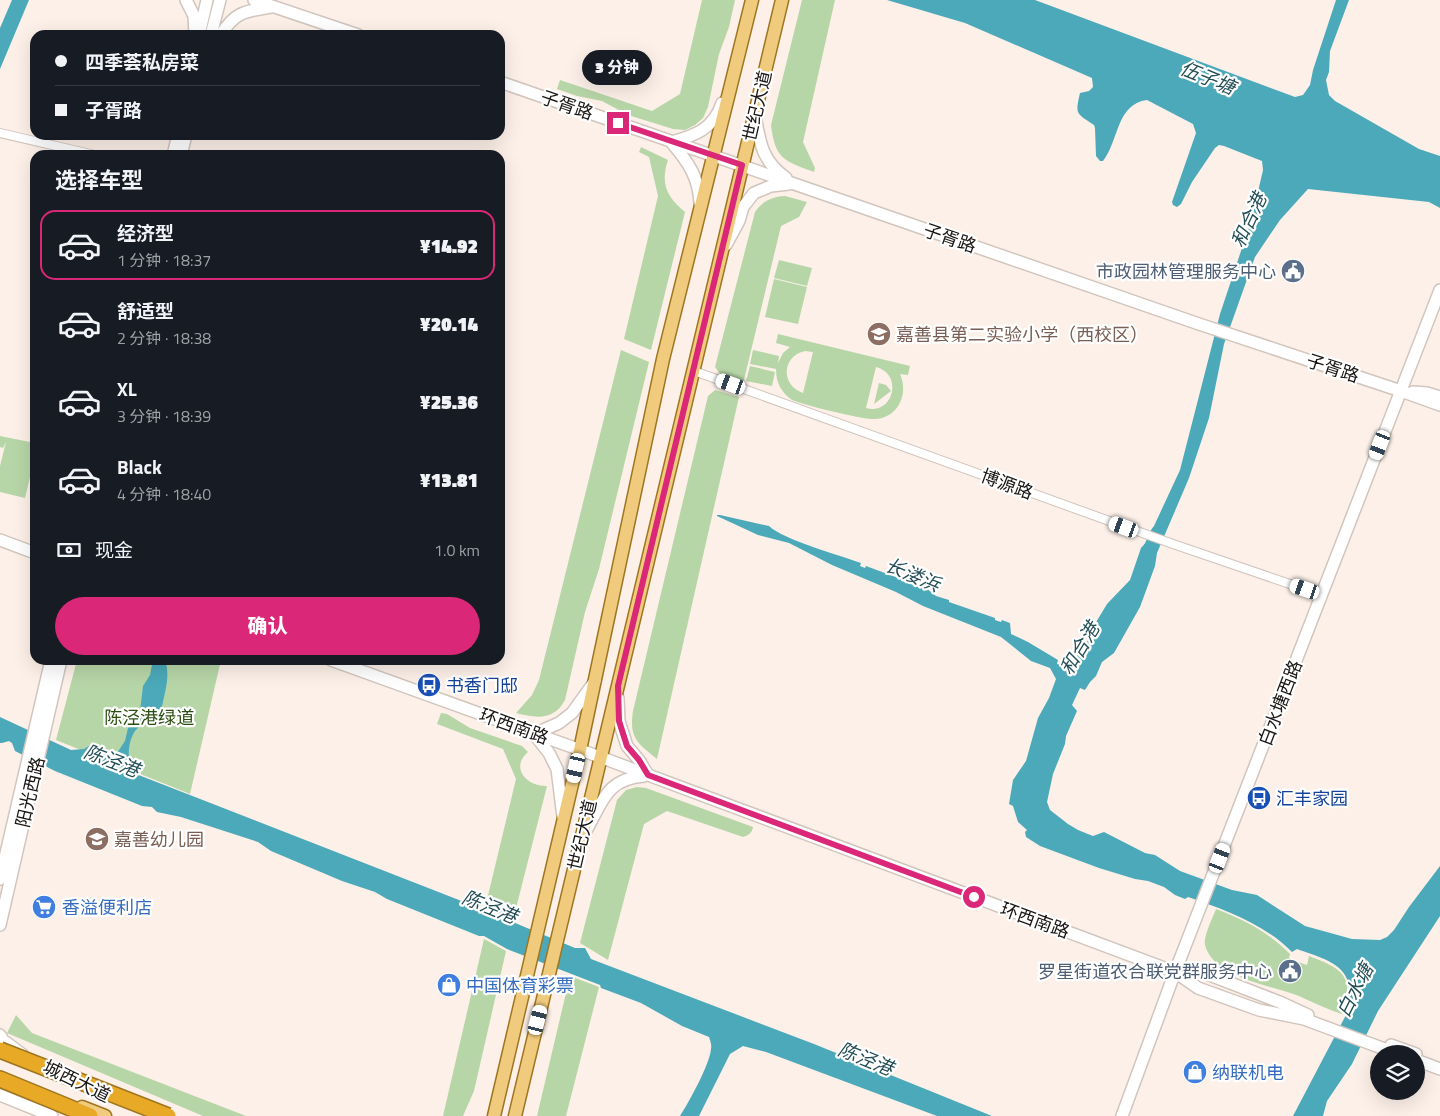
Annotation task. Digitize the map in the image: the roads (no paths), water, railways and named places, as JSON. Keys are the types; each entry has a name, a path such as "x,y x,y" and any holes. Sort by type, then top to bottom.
{"highway":[{"path":"0,1050 168,1116"},
{"path":"0,1078 90,1116"}],"main road":[{"name":"世纪大道","path":"494,1116 580,750 663,359 752,0"},
{"name":"世纪大道","path":"515,1116 782,0"},
{"name":"城西大道","path":"0,1043 105,1096 155,1116"},
{"name":"城西大道","path":"0,1078 12,1078 105,1116"}],"street":[{"path":"186,0 194,16 195,30"},
{"path":"200,30 207,0"},
{"path":"212,30 220,0"},
{"path":"254,0 270,3 344,30"},
{"path":"224,30 228,23 238,15 270,3"},
{"path":"700,208 696,180 687,162 671,142 701,132 711,124 720,111 733,75"},
{"name":"子胥路","path":"505,84 1440,405"},
{"path":"755,113 758,135 767,160 777,171 793,183"},
{"path":"0,133 30,140"},
{"path":"30,140 73,150"},
{"path":"721,257 739,220 743,207 754,193 771,186 793,183"},
{"name":"白水塘西路","path":"1122,1116 1175,972 1440,290"},
{"name":"博源路","path":"694,371 1142,534 1322,595"},
{"name":"子胥路","path":"1401,391 1427,393 1440,397"},
{"path":"0,540 30,551"},
{"path":"22,548 30,545"},
{"path":"22,548 30,554"},
{"name":"阳光西路","path":"0,925 40,729 50,665"},
{"name":"阳光西路","path":"40,729 59,665"},
{"name":"环西南路","path":"345,665 600,757 1175,972 1198,988 1259,1010 1305,1016"},
{"path":"563,822 557,769 549,752 534,734 560,723 572,713 595,680"},
{"path":"581,839 595,817 607,792 632,777 648,775 639,760 627,746 619,721 618,686"},
{"path":"0,879 32,764"},
{"name":"环西南路","path":"1175,972 1202,972 1282,1003 1305,1016 1381,1045"},
{"path":"0,1035 3,1040 24,1056"},
{"name":"环西南路","path":"1425,1057 1440,1062"},
{"path":"1425,1063 1440,1069"},
{"path":"0,1095 52,1116"}],"water":[{"path":"12,0 29,0 0,69 0,28"},
{"path":"887,0 1035,0 1295,97 1303,95 1310,85 1313,70 1336,0 1349,0 1330,51 1329,72 1326,80 1329,95 1335,101 1419,149 1440,156 1440,208 1429,202 1308,189 1280,220 1255,257 1224,344 1209,418 1189,478 1157,553 1155,566 1140,607 1114,653 1102,662 1096,676 1085,690 1080,688 1072,705 1077,711 1053,774 1047,802 1050,810 1078,830 1093,836 1104,832 1145,853 1155,855 1180,871 1232,890 1257,895 1305,926 1352,939 1380,940 1387,937 1440,866 1440,916 1378,1011 1352,1064 1327,1101 1323,1116 1293,1116 1346,1015 1350,994 1347,979 1338,968 1325,959 1297,949 1292,952 1269,933 1230,912 1188,897 1185,899 1164,887 1148,881 1099,868 1040,846 1026,837 1025,832 1027,830 1018,822 1013,806 1009,804 1013,780 1026,761 1038,718 1049,698 1056,679 1050,668 1031,661 1001,637 923,606 896,592 832,565 789,543 758,535 717,516 720,515 769,526 799,542 861,563 860,566 865,568 866,566 909,582 921,584 936,596 949,600 949,602 995,618 995,620 1010,623 1011,634 1058,660 1057,664 1070,666 1078,664 1076,657 1089,639 1092,629 1107,604 1130,580 1141,548 1154,526 1180,470 1220,314 1252,218 1263,170 1262,161 1219,145 1192,182 1181,204 1177,207 1172,202 1196,133 1193,124 1147,100 1137,103 1129,108 1119,124 1108,153 1103,161 1100,161 1096,156 1094,125 1080,115 1077,110 1080,93 1089,91 1093,87 1092,78 965,23"},
{"name":"陈泾港","path":"152,665 166,665 166,686 161,712 138,728 130,741 130,765 136,774 482,909 575,948 585,948 591,959 814,1044 992,1116 937,1116 766,1052 743,1046 730,1054 699,1116 680,1116 694,1093 710,1056 711,1043 709,1037 682,1026 641,1003 601,988 600,985 507,949 484,936 479,936 387,899 375,892 342,881 271,851 258,842 181,817 157,812 152,807 142,806 55,771 15,751 12,743 9,741 0,743 0,717 71,750 84,749 89,746 117,753 125,741 128,728 140,711 143,686 150,675"}],"place":[{"name":"市政园林管理服务中心","path":"1293,271"},
{"name":"嘉善县第二实验小学（西校区）","path":"879,334"},
{"name":"书香门邸","path":"429,685"},
{"name":"汇丰家园","path":"1259,798"},
{"name":"嘉善幼儿园","path":"97,839"},
{"name":"香溢便利店","path":"44,907"},
{"name":"罗星街道农合联党群服务中心","path":"1290,971"},
{"name":"中国体育彩票","path":"449,985"},
{"name":"纳联机电","path":"1195,1072"}],"water label":[{"name":"伍子塘","path":"1208,77"},
{"name":"和合港","path":"1248,220"},
{"name":"长溇浜","path":"913,574"},
{"name":"和合港","path":"1079,648"},
{"name":"白水塘","path":"1354,990"}],"park label":[{"name":"陈泾港绿道","path":"149,717"}]}
